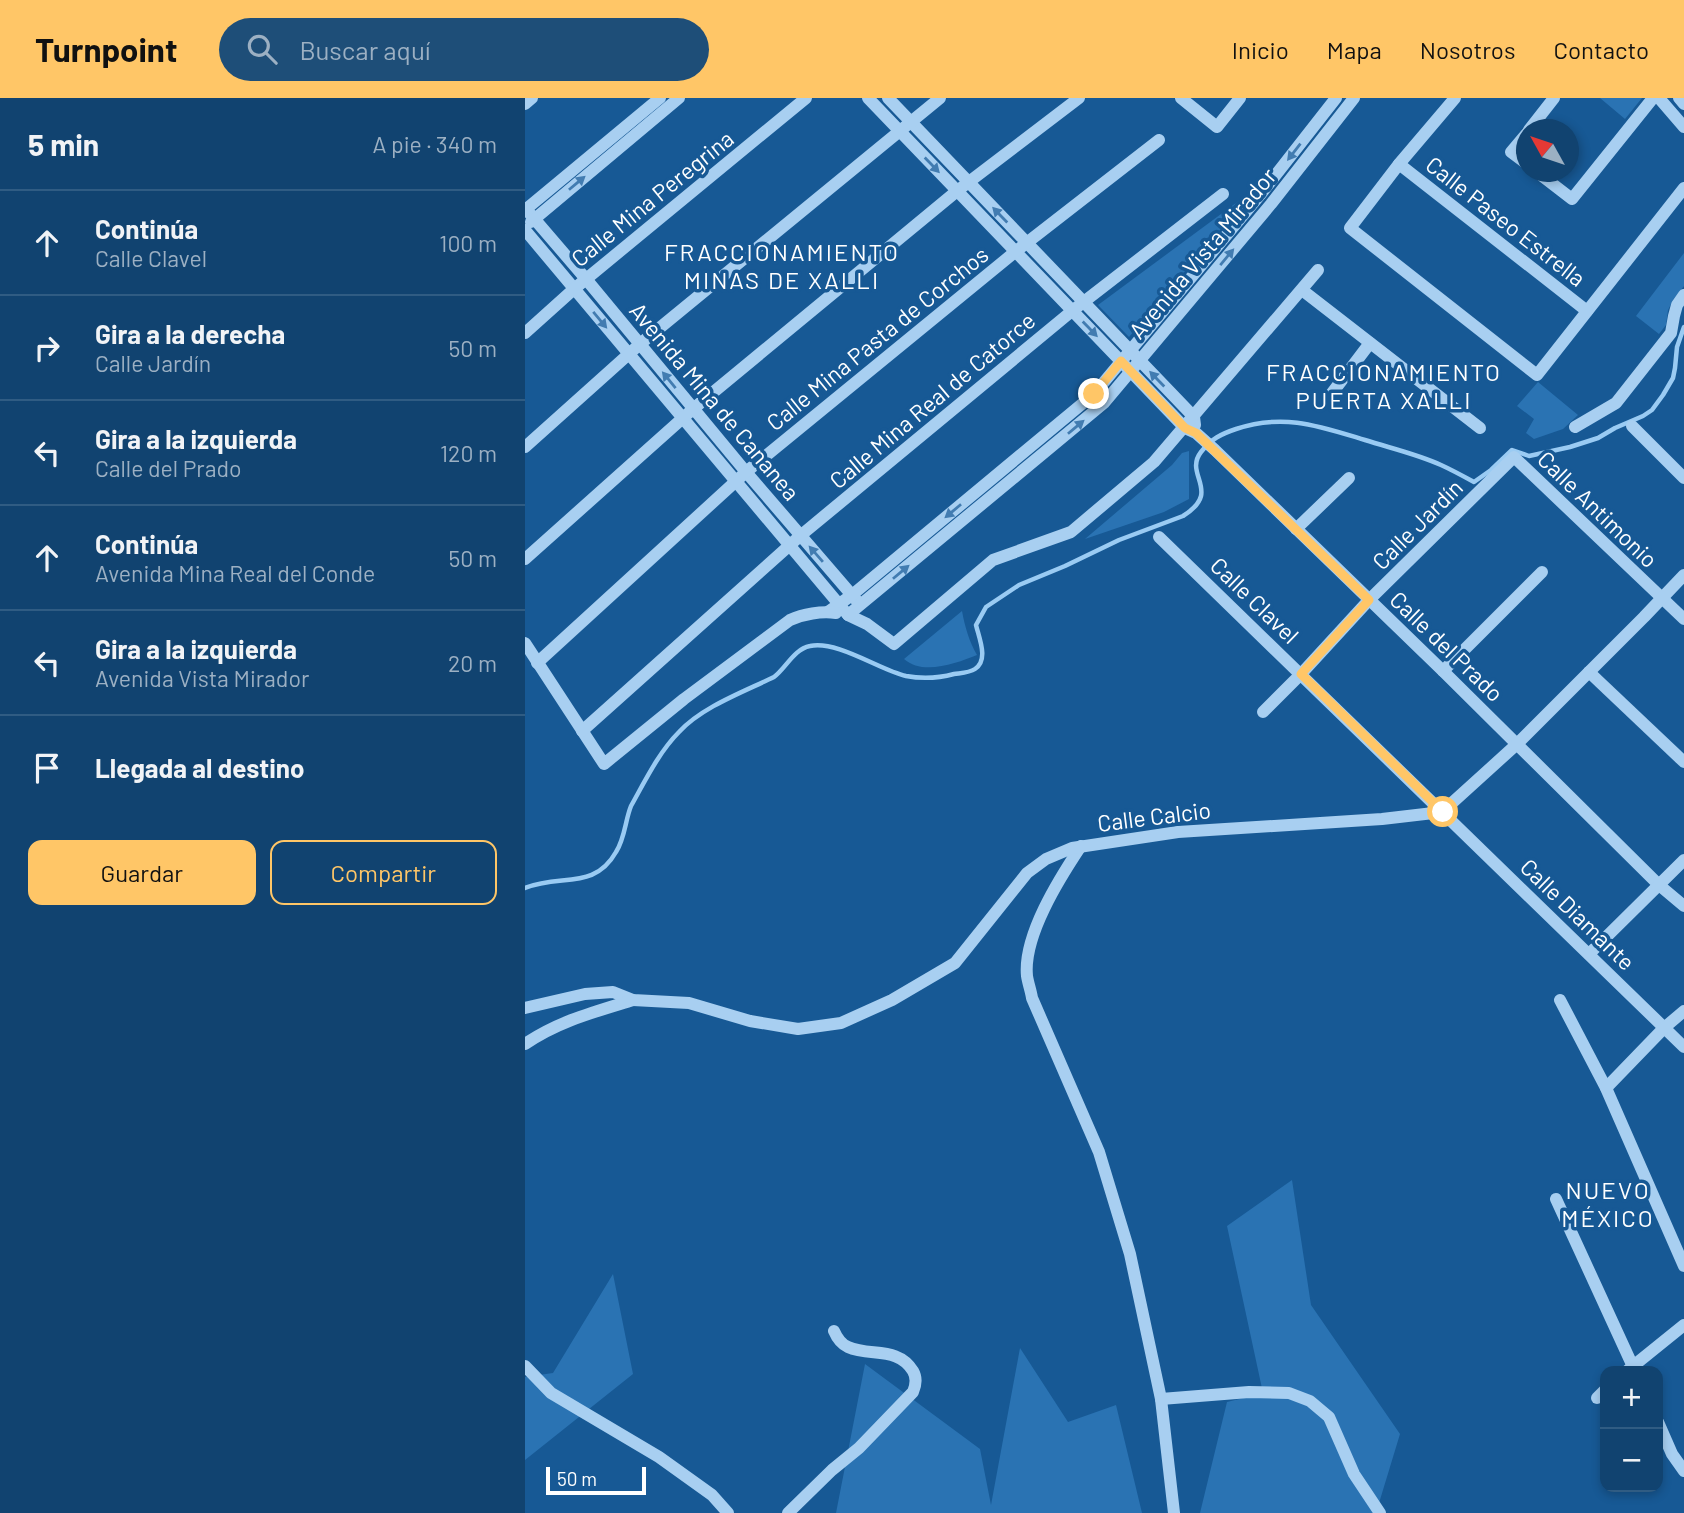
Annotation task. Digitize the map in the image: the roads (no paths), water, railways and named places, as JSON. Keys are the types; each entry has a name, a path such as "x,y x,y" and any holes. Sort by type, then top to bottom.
{"street":[{"path":"525,104 532,98"},
{"path":"527,217 657,105 679,98"},
{"name":"Calle Mina Peregrina","path":"525,333 586,279 806,98"},
{"name":"Calle del Prado","path":"868,98 1131,372 1443,671 1659,885 1684,906"},
{"path":"888,98 1194,417"},
{"path":"525,447 640,344 940,98"},
{"path":"525,559 693,409 957,191 1079,98"},
{"path":"1181,98 1217,127 1240,98"},
{"name":"Avenida Vista Mirador","path":"834,608 1094,394 1260,195 1336,98"},
{"name":"Avenida Vista Mirador","path":"848,615 1104,403 1271,204 1354,98"},
{"path":"1455,98 1350,228 1537,375 1684,188"},
{"path":"1537,119 1554,98"},
{"path":"1550,182 1572,199 1656,98 1684,127"},
{"path":"1679,98 1684,103"},
{"name":"Calle Mina Pasta de Corchos","path":"537,663 746,472 1015,252 1159,140"},
{"name":"Calle Paseo Estrella","path":"1399,164 1587,311"},
{"name":"Calle Mina Real de Catorce","path":"582,731 800,536 1084,302 1223,194"},
{"path":"1260,195 1271,204"},
{"name":"Avenida Mina de Cananea","path":"527,217 586,279 852,595 867,624"},
{"name":"Avenida Mina de Cananea","path":"527,217 575,289 790,545 834,608 867,624 894,644 993,560 1071,532 1193,432"},
{"path":"1193,432 1194,417 1318,270"},
{"path":"1302,289 1480,428"},
{"path":"1575,426 1616,403 1671,333 1677,305 1684,295"},
{"path":"1325,401 1370,344"},
{"path":"1632,426 1684,478"},
{"name":"Calle Antimonio","path":"1514,457 1684,619"},
{"name":"Calle Jardín","path":"1263,712 1369,600 1514,457"},
{"path":"1296,529 1349,478"},
{"path":"982,487 991,497"},
{"name":"Calle Clavel","path":"1159,537 1443,812"},
{"path":"1443,671 1542,572"},
{"path":"1443,812 1517,744 1684,575"},
{"path":"525,643 604,764 684,699 790,620 834,608"},
{"path":"1589,672 1684,762"},
{"name":"Calle Calcio","path":"633,1000 689,1003 750,1021 797,1029 841,1023 892,1000 955,962 1027,873 1046,859 1072,848 1178,832 1382,819 1443,812"},
{"name":"Calle Diamante","path":"1443,812 1684,1047"},
{"path":"1081,846 1053,892 1035,929 1027,975 1032,998 1099,1152 1130,1254 1161,1399 1174,1513"},
{"path":"1590,954 1684,860"},
{"path":"525,1008 585,994 613,992 633,1000"},
{"path":"525,1044 544,1031 575,1017 633,1000"},
{"path":"1560,1000 1606,1088 1684,1266"},
{"path":"1606,1088 1684,1011"},
{"path":"1556,1199 1630,1366"},
{"path":"1637,1366 1684,1325"},
{"path":"789,1513 832,1470 859,1448 913,1392 916,1384 915,1374 900,1358 889,1353 847,1347 834,1331"},
{"path":"525,1366 551,1394 659,1457 712,1495 728,1513"},
{"path":"1161,1399 1249,1392 1289,1393 1310,1401 1329,1417 1354,1474 1380,1513"},
{"path":"1661,1429 1672,1454 1684,1471"}],"waterway":[{"path":"525,888 587,877 607,864 621,841 631,806 672,740 699,715 774,677 804,648 821,645 833,647 912,677 936,677 975,669 982,655 976,625 986,607 1019,585 1119,540 1183,516 1195,507 1200,499 1202,491 1196,468 1197,460 1205,447 1221,435 1253,424 1301,423 1423,458 1474,482 1512,450 1529,456 1570,447 1598,438 1652,410 1673,378 1677,347 1684,327"}],"district":[{"name":"FRACCIONAMIENTO MINAS DE XALLI","path":"782,265"},
{"name":"FRACCIONAMIENTO PUERTA XALLI","path":"1384,385"},
{"name":"NUEVO MÉXICO","path":"1608,1203"}]}
